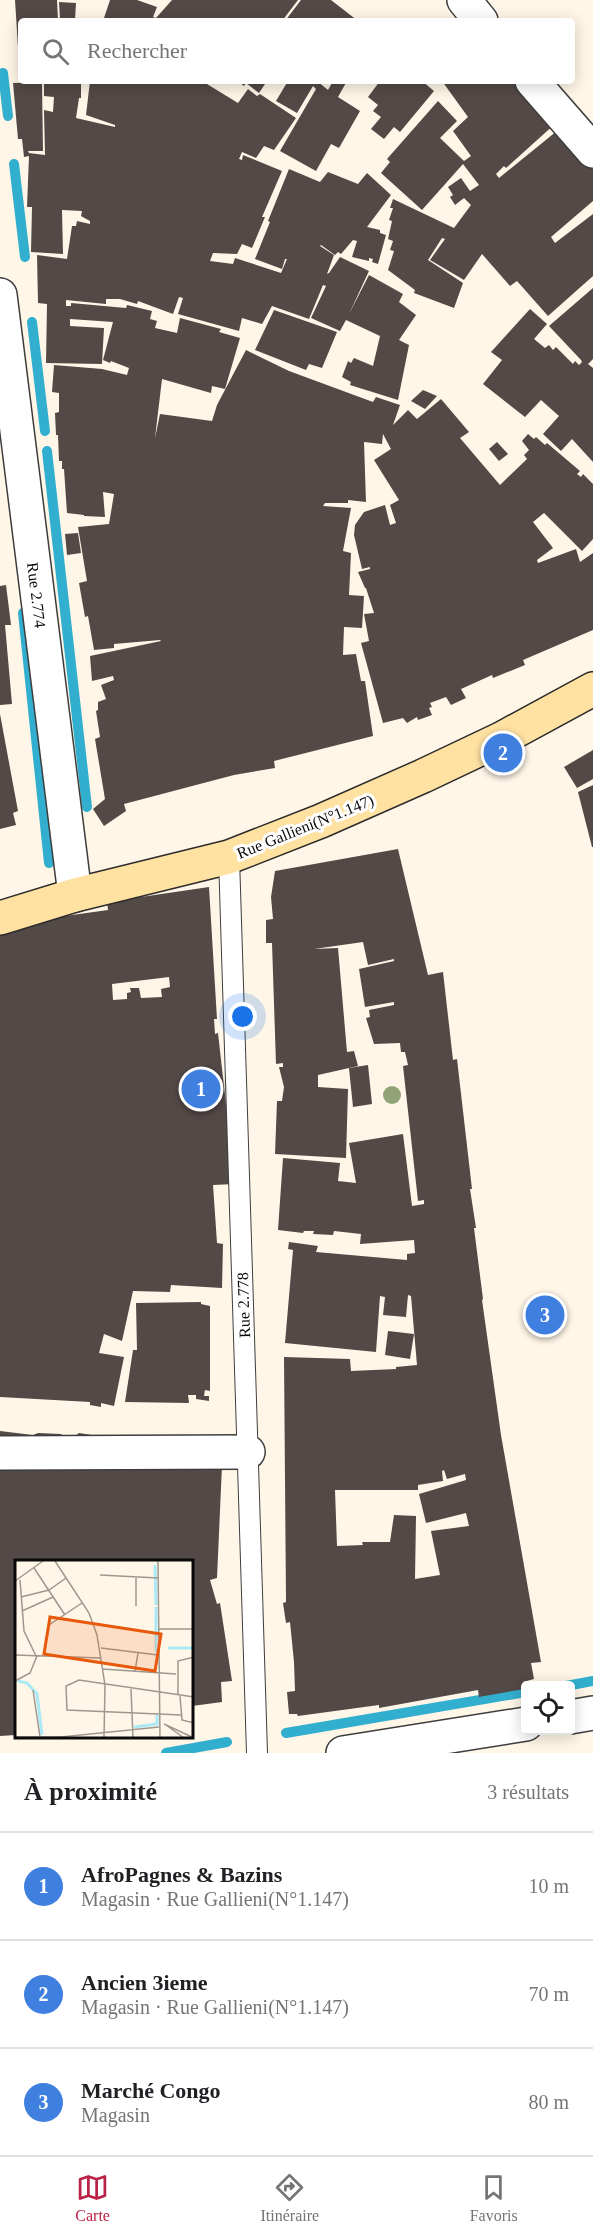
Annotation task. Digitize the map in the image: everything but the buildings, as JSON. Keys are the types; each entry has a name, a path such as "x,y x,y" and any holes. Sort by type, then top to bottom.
{"main road":[{"name":"Rue Gallieni(N°1.147)","path":"0,918 75,895 229,857 321,821 423,776 501,739 593,689"}],"street":[{"path":"464,0 479,18"},
{"path":"535,84 593,151"},
{"name":"Rue 2.774","path":"0,295 75,895"},
{"path":"0,1452 248,1452"},
{"path":"575,1716 593,1713"},
{"path":"343,1753 521,1725"}],"lane":[{"name":"Rue 2.778","path":"229,857 257,1753"}],"waterway":[{"path":"3,73 8,116"},
{"path":"14,164 25,257"},
{"path":"32,322 45,431"},
{"path":"47,451 87,807"},
{"path":"23,613 49,863"},
{"path":"575,1684 593,1681"},
{"path":"286,1733 521,1693"},
{"path":"166,1753 227,1742"}],"place":[{"name":"Ancien 3ieme","path":"503,753"},
{"name":"AfroPagnes & Bazins","path":"201,1089"},
{"name":"Marché Congo","path":"545,1315"}]}
